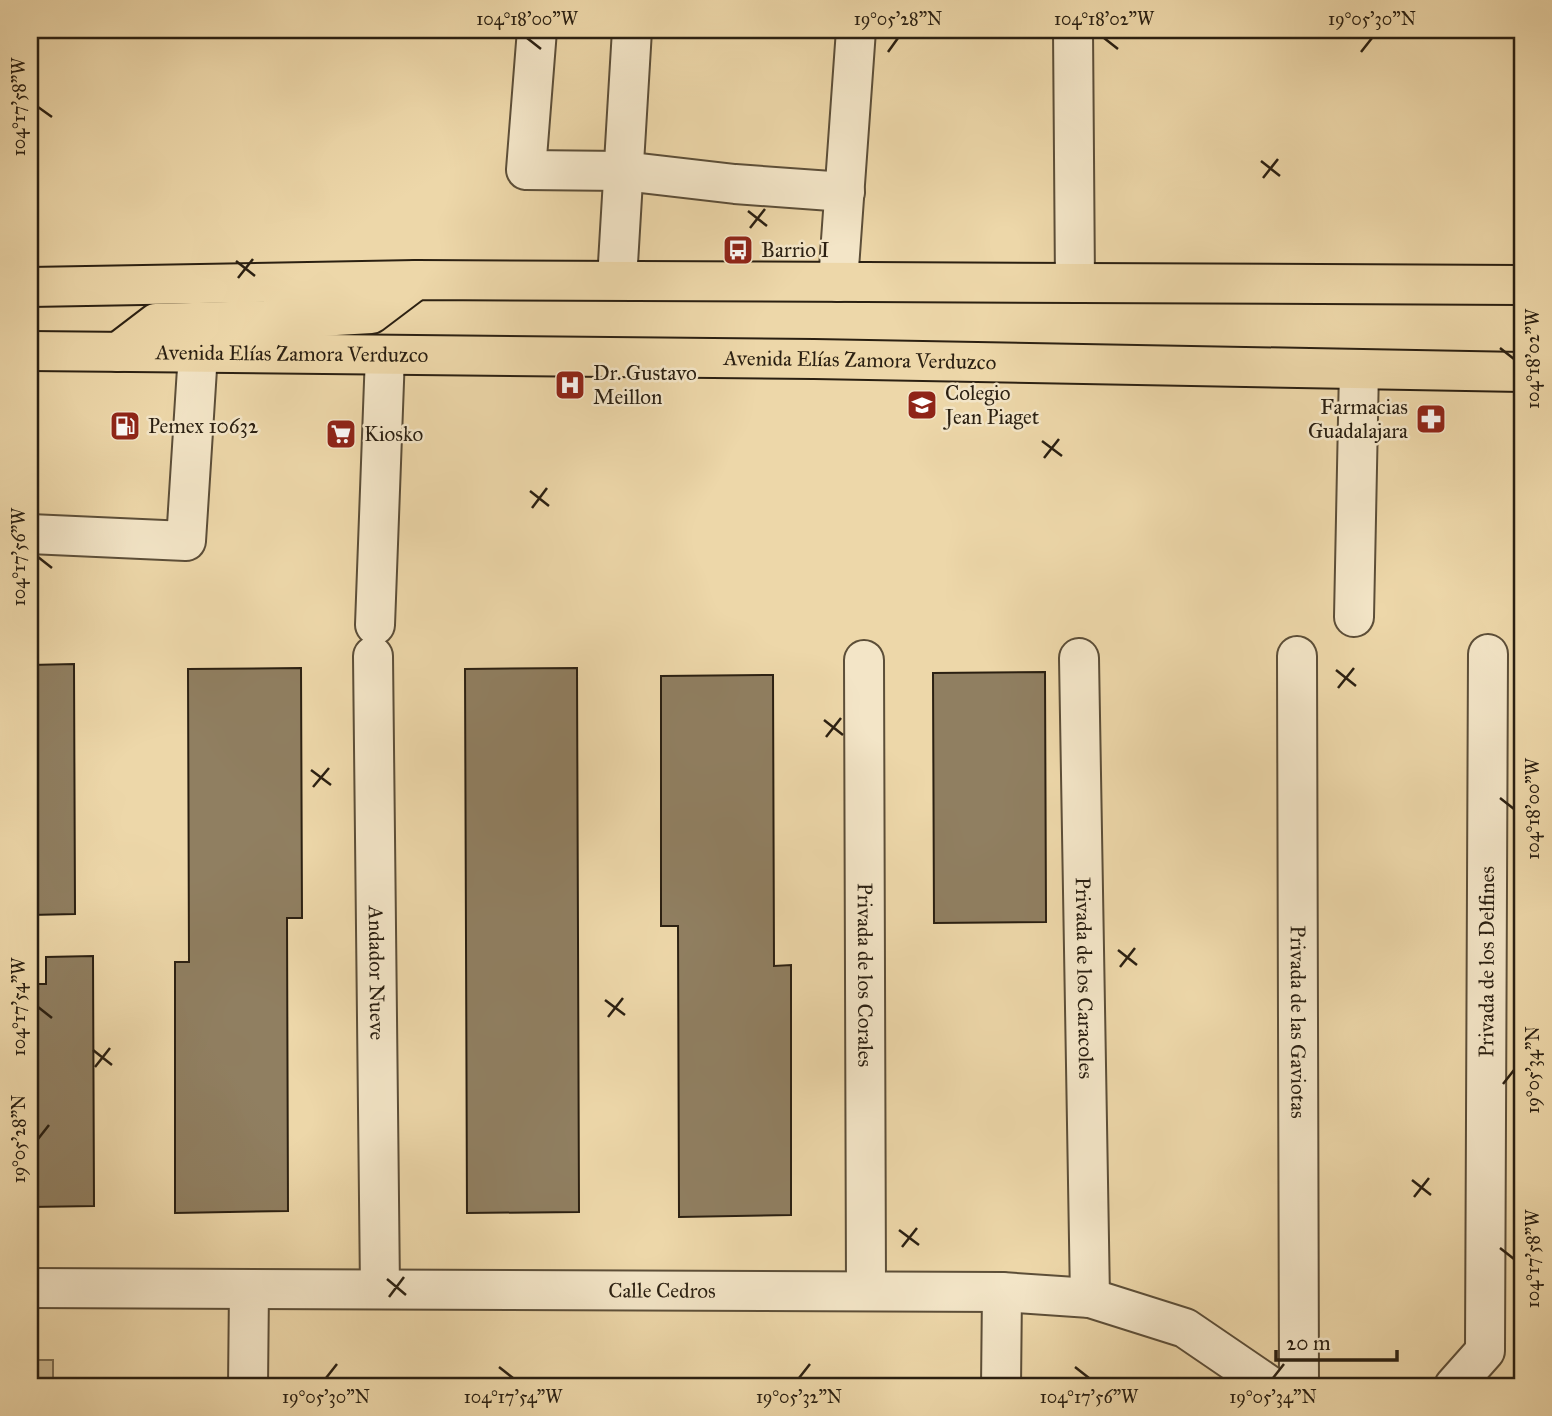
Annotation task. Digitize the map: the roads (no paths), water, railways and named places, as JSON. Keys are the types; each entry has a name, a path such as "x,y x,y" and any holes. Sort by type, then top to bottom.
{"main road":[{"path":"30,287 416,280 1522,285"},
{"path":"118,352 156,323 371,314 416,280"},
{"name":"Avenida Elías Zamora Verduzco","path":"30,351 1522,372"}],"street":[{"path":"537,30 526,170 624,171 735,184 845,192"},
{"path":"617,280 632,30"},
{"path":"838,282 856,30"},
{"path":"1073,30 1075,283"},
{"path":"30,534 186,541 198,353"},
{"name":"Andador Nueve","path":"380,1289 374,640 385,355"},
{"path":"1354,617 1359,369"},
{"name":"Privada de los Delfines","path":"1454,1386 1485,1351 1488,654"},
{"name":"Privada de las Gaviotas","path":"1297,656 1299,1386"},
{"name":"Privada de los Caracoles","path":"1079,658 1090,1297"},
{"name":"Privada de los Corales","path":"864,660 866,1291"},
{"name":"Calle Cedros","path":"30,1288 1002,1292 1090,1297 1185,1328 1270,1386"},
{"path":"248,1386 249,1289"},
{"path":"1001,1386 1002,1292"}],"place":[{"name":"Barrio I","path":"738,250"},
{"name":"Dr. Gustavo Meillon","path":"570,385"},
{"name":"Colegio Jean Piaget","path":"922,405"},
{"name":"Farmacias Guadalajara","path":"1431,419"},
{"name":"Pemex 10632","path":"125,426"},
{"name":"Kiosko","path":"341,434"}]}
